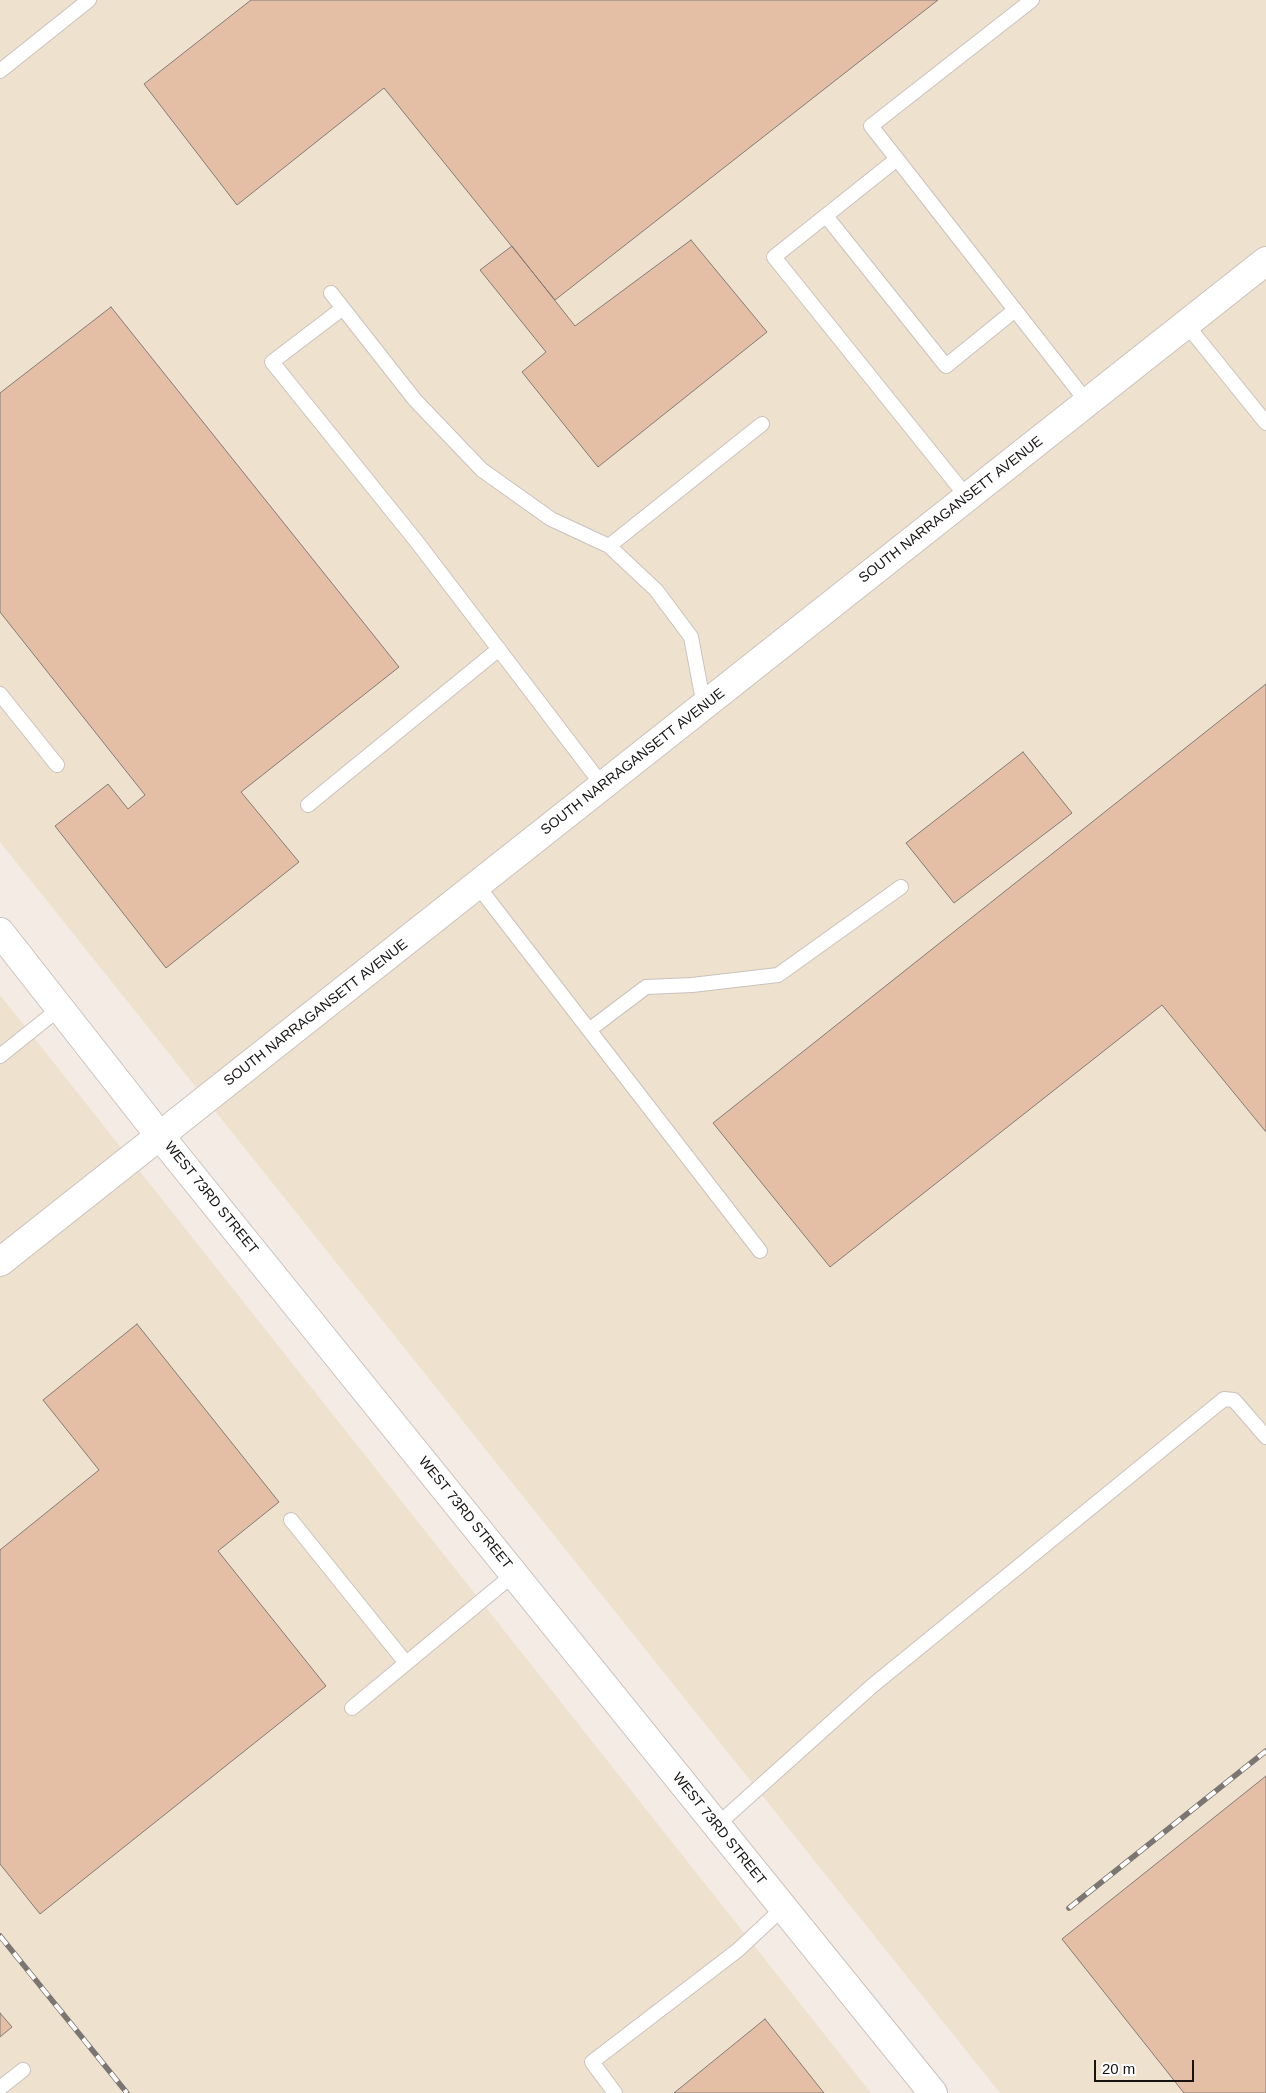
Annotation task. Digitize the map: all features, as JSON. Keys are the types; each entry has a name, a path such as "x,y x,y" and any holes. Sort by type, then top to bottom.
{"street":[{"name":"SOUTH NARRAGANSETT AVENUE","path":"0,1262 1266,261"},
{"name":"WEST 73RD STREET","path":"0,932 160,1136 933,2093"}],"lane":[{"path":"0,71 89,0"},
{"path":"1032,0 871,126 1087,402"},
{"path":"897,159 774,257 967,497"},
{"path":"826,216 946,366 1015,310"},
{"path":"331,293 415,400 482,470 551,519 609,546 656,590 691,637 704,706"},
{"path":"343,308 272,362 417,542 603,786"},
{"path":"1186,324 1266,423"},
{"path":"609,546 762,424"},
{"path":"308,805 499,649"},
{"path":"0,694 57,765"},
{"path":"477,885 760,1251"},
{"path":"588,1030 646,987 692,985 778,974 901,888"},
{"path":"0,1056 60,1008"},
{"path":"717,1825 872,1686 1224,1399 1234,1400 1266,1437"},
{"path":"291,1520 406,1663"},
{"path":"352,1708 514,1574"},
{"path":"615,2093 592,2062 738,1950 783,1908"},
{"path":"0,2088 23,2070"}],"shaded area":[{"path":"0,0 1266,0 1266,2093 1000,2093 0,842"},
{"path":"0,995 871,2093 0,2093"}],"building":[{"path":"251,0 938,0 555,300 384,88 237,205 144,84"},
{"path":"691,240 767,332 598,467 522,372 546,352 480,270 512,246 575,326"},
{"path":"111,307 399,667 241,792 299,862 166,968 55,826 108,784 128,809 145,795 0,612 0,393"},
{"path":"1266,684 1266,1132 1162,1005 830,1267 713,1123"},
{"path":"1023,752 1072,813 954,903 906,843"},
{"path":"137,1324 279,1502 218,1551 326,1686 40,1914 0,1864 0,1550 99,1470 43,1400"},
{"path":"1266,1776 1266,2093 1184,2093 1062,1939"},
{"path":"0,2013 12,2027 0,2037"},
{"path":"765,2019 824,2093 674,2093"}],"railway":[{"path":"1069,1908 1266,1751"},
{"path":"0,1936 127,2093"}]}
